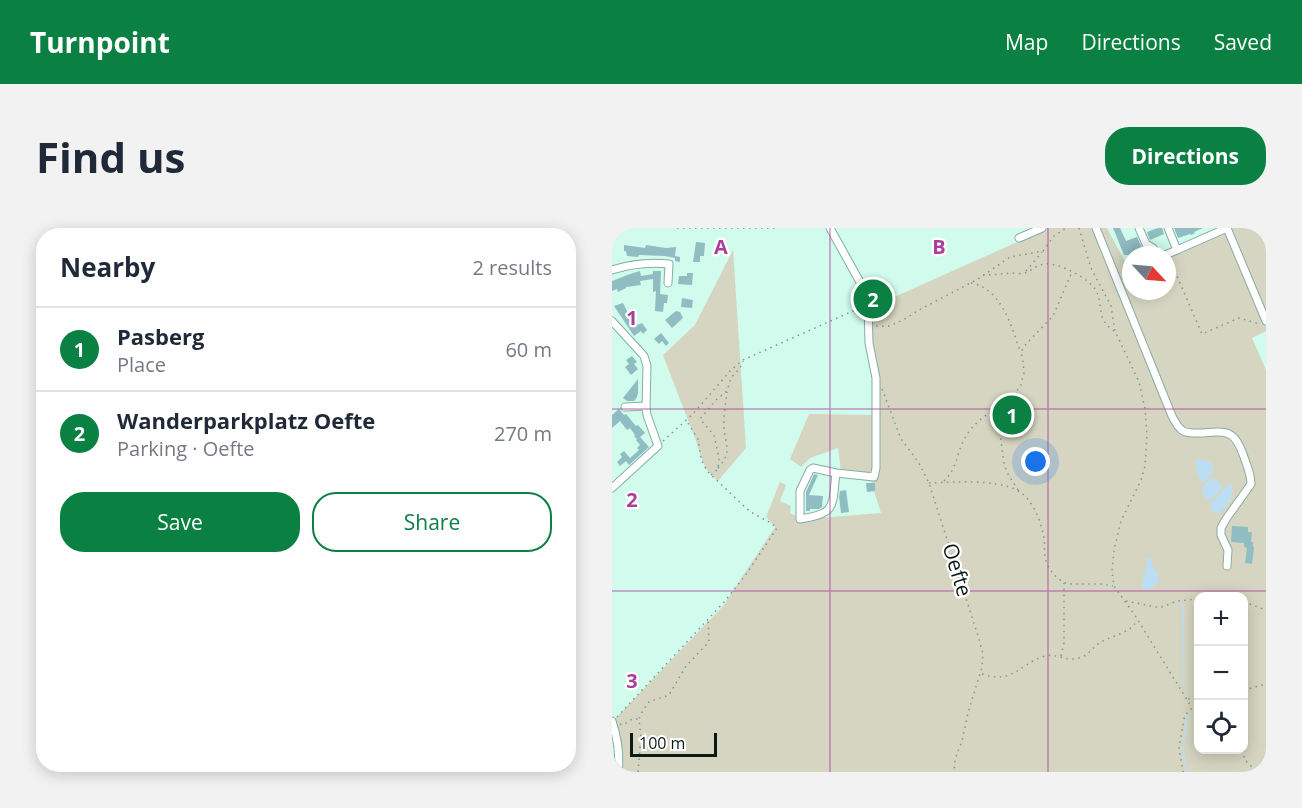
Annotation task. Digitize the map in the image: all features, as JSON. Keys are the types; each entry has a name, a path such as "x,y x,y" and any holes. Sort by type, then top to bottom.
{"street":[{"path":"830,228 866,293 869,343 876,378 876,459 874,477 813,468 810,470 800,491 800,519 822,516 830,508 836,473"},
{"path":"1019,238 1042,228"},
{"path":"1096,228 1177,426 1183,431 1192,433 1222,432 1232,435 1239,442 1251,477 1251,484 1221,528 1221,535 1228,550 1227,566"},
{"path":"1139,228 1146,244 1150,246"},
{"path":"1168,228 1177,250 1227,228 1266,323"},
{"path":"612,270 627,265 669,264 668,283"},
{"path":"612,321 644,356 647,366 647,415 658,446 612,488"},
{"path":"625,408 646,406"},
{"path":"612,722 617,743 618,772"}],"path":[{"path":"677,228 777,228"},
{"path":"1024,273 1054,236 1066,228"},
{"path":"1078,228 1090,268 1111,306 1115,331 1139,382 1145,409 1147,434 1145,466 1141,480 1121,521 1114,550 1112,572 1114,586 1136,617 1191,709 1185,715 1179,748 1183,772"},
{"path":"869,325 881,327 898,323 1010,258 1043,251"},
{"path":"982,275 1024,273 1039,265 1056,265 1080,276 1095,289 1100,303 1101,316 1115,331"},
{"path":"1021,352 1053,316 1072,272"},
{"path":"1176,277 1202,334 1239,318 1266,323"},
{"path":"970,283 977,284 997,300 1008,319 1021,352 1023,380 1003,412 1000,441 1008,474 1027,499 1040,523 1048,566 1053,573 1068,584 1114,586"},
{"path":"658,446 743,360 868,304"},
{"path":"711,476 727,456 723,425 727,391 731,378 740,368 743,360"},
{"name":"Oefte","path":"876,378 880,383 901,439 919,463 929,483 983,654 981,674 955,759 954,772"},
{"path":"718,469 719,458 714,435 700,420 716,400 727,391"},
{"path":"943,482 953,471 967,434 982,417 1009,401"},
{"path":"639,719 632,719 623,725 612,722 736,587 777,528 754,514 711,476 704,466 698,439 686,420"},
{"path":"929,483 969,482 1004,485 1019,491"},
{"path":"1061,656 1064,643 1064,582"},
{"path":"1125,601 1162,607 1177,601 1194,599"},
{"path":"1248,603 1266,610"},
{"path":"981,674 993,678 1009,676 1042,657 1052,654 1069,659 1082,657 1096,645 1132,627 1136,617"},
{"path":"638,772 641,737 639,719 643,710 649,702 669,695 686,666 709,642 708,619"},
{"path":"1248,689 1266,684"},
{"path":"1187,699 1194,698"},
{"path":"1245,754 1245,759 1255,770 1254,772"}],"green space":[{"path":"1042,228 1107,228 1122,256 1122,300 1176,300 1176,253 1224,233 1228,228 1266,228 1266,331 1252,338 1266,370 1266,772 617,772 612,722 723,606 775,527 766,517 780,482 786,485 780,501 791,506 790,513 796,516 796,520 881,513 869,475 841,471 838,448 810,458 801,467 790,459 809,414 875,415 872,307 1042,231"},
{"path":"733,250 746,448 718,481 706,469 663,355 695,325"}],"water":[{"path":"1198,459 1208,461 1213,466 1212,472 1204,482 1201,481 1196,470"},
{"path":"1212,478 1221,485 1220,490 1211,500 1204,496 1202,489"},
{"path":"1230,484 1233,486 1229,501 1222,511 1215,513 1211,509 1211,504"},
{"path":"1148,558 1152,559 1153,568 1159,577 1155,586 1148,590 1142,588"}],"building":[{"path":"1113,228 1120,228 1126,241 1137,237 1141,246 1122,246 1122,250"},
{"path":"1162,228 1164,234 1150,240 1147,232"},
{"path":"1174,228 1203,228 1191,235 1178,238"},
{"path":"696,242 705,243 704,256 700,256 700,262 693,262"},
{"path":"624,245 645,248 646,245 676,247 675,256 680,257 680,262 675,261 675,258 665,256 627,256"},
{"path":"640,271 641,276 653,274 653,271 661,271 660,294 668,295 663,312 655,311 656,291 653,292 653,279 640,281 641,285 626,287 618,292 617,289 612,291 612,281"},
{"path":"687,273 693,273 692,285 678,284 679,276 687,276"},
{"path":"682,298 693,300 692,308 681,307"},
{"path":"623,303 629,315 638,325 642,323 647,330 643,334 641,331 634,336 614,306"},
{"path":"676,311 680,312 683,318 672,328 665,320"},
{"path":"661,333 669,343 666,346 662,341 659,344 654,339"},
{"path":"632,356 637,362 634,364 638,369 631,375 625,367 629,364 626,360"},
{"path":"638,379 637,397 634,401 627,401 623,398"},
{"path":"619,409 645,433 640,437 649,447 629,465 626,461 620,466 617,462 622,457 620,454 624,451 630,458 639,450 637,448 640,445 630,428 627,430 620,421 612,428 612,415"},
{"path":"814,474 818,475 809,495 823,496 822,507 806,511 806,492"},
{"path":"866,483 875,483 875,491 867,492"},
{"path":"846,490 849,512 841,513 840,491"},
{"path":"1232,526 1248,527 1248,532 1252,532 1251,542 1254,547 1252,564 1245,563 1247,548 1244,547 1244,543 1231,542"}],"waterway":[{"path":"1183,604 1184,684"},
{"path":"1186,772 1183,750 1187,715"}],"place":[{"name":"Wanderparkplatz Oefte","path":"873,299"},
{"name":"Pasberg","path":"1012,415"}]}
